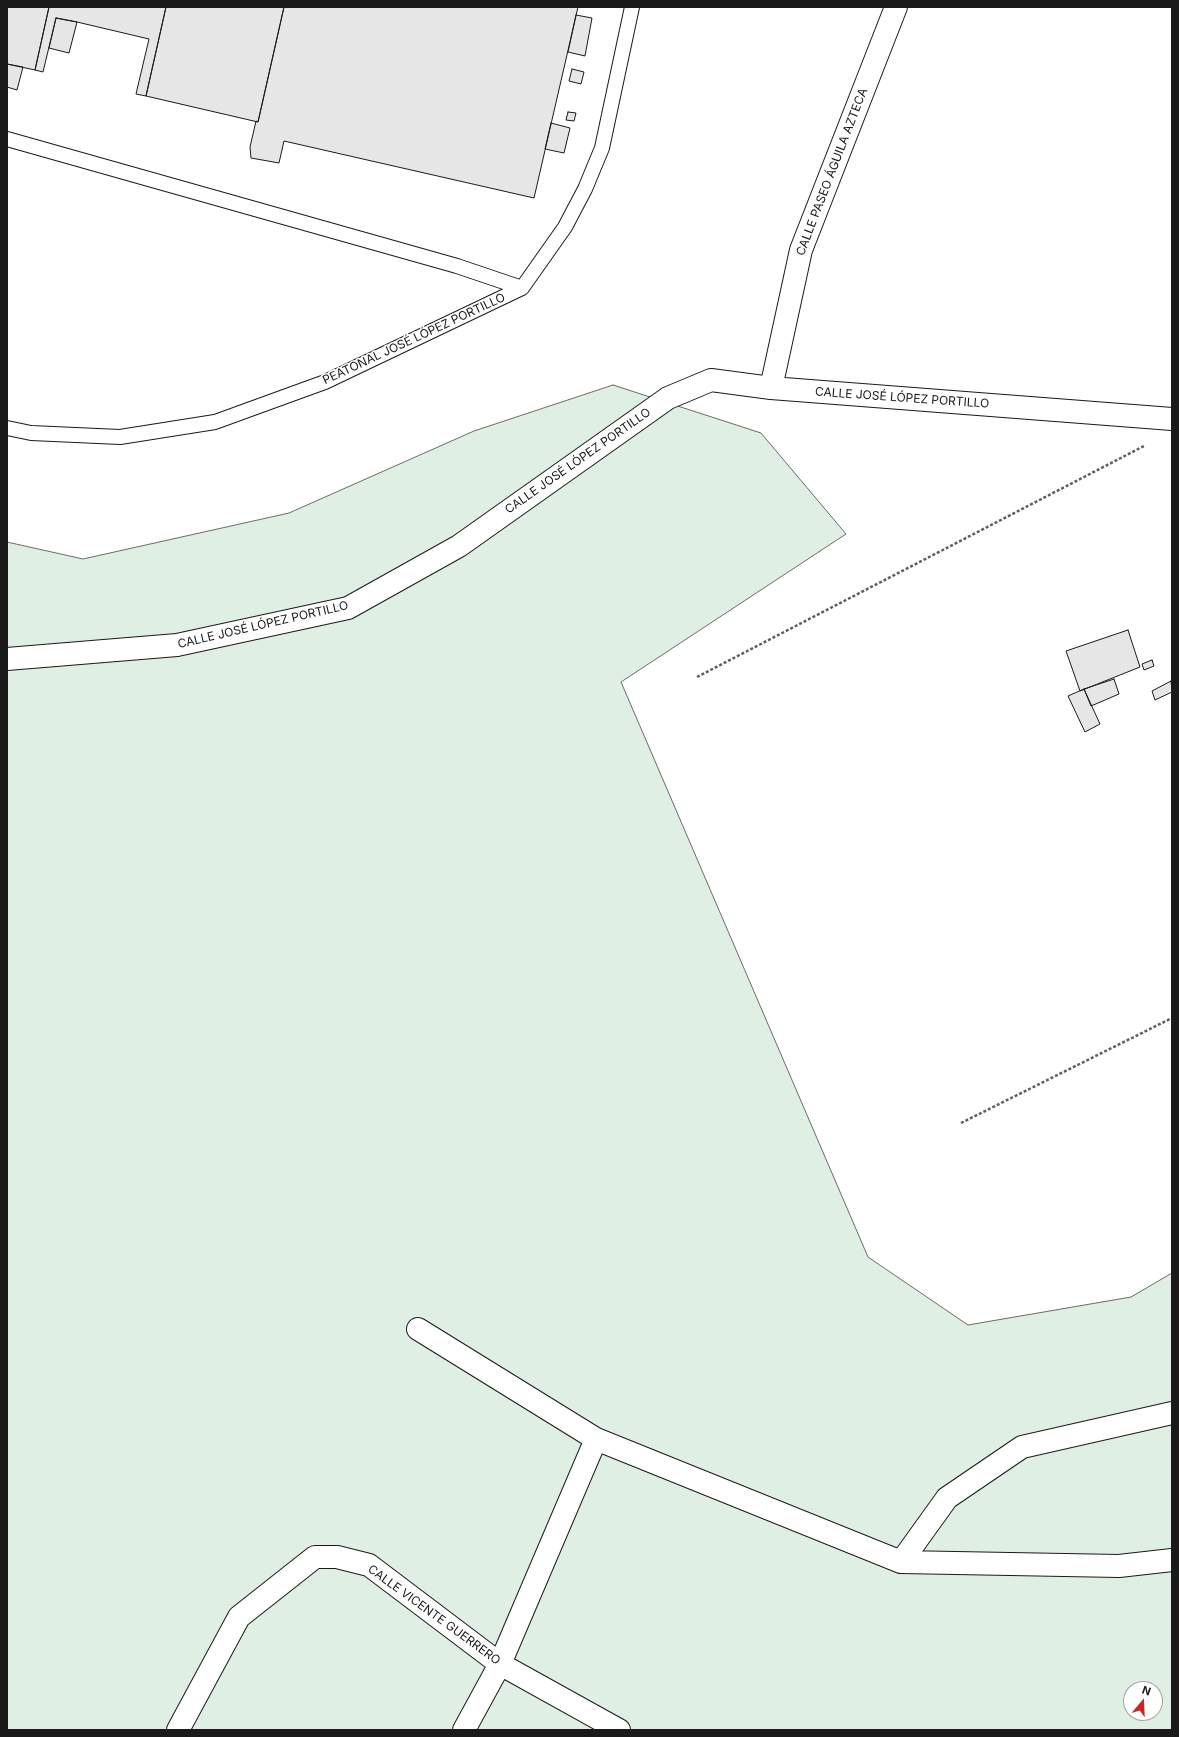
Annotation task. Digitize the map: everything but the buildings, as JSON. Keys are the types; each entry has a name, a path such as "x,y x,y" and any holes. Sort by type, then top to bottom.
{"street":[{"name":"CALLE PASEO ÁGUILA AZTECA","path":"771,388 801,250 896,7"},
{"name":"CALLE JOSÉ LÓPEZ PORTILLO","path":"7,659 177,645 348,608 458,546 668,398 711,380 771,388 1172,419"},
{"path":"418,1328 596,1438 901,1562 1119,1566 1172,1560"},
{"path":"901,1562 947,1498 1022,1447 1172,1413"},
{"path":"464,1730 500,1664 596,1438"},
{"name":"CALLE VICENTE GUERRERO","path":"178,1730 240,1617 315,1556 337,1557 369,1565 500,1664 619,1730"}],"lane":[{"name":"PEATONAL JOSÉ LÓPEZ PORTILLO","path":"7,428 31,433 120,437 215,422 325,382 522,288 564,227 585,189 602,148 632,7"},
{"path":"7,140 457,266 522,288"}],"path":[{"path":"697,677 1151,442"},
{"path":"961,1122 1172,1018"}],"green space":[{"path":"613,385 761,433 846,534 621,682 868,1257 968,1325 1131,1297 1172,1273 1172,1730 7,1730 7,542 83,559 289,513 474,431"}]}
